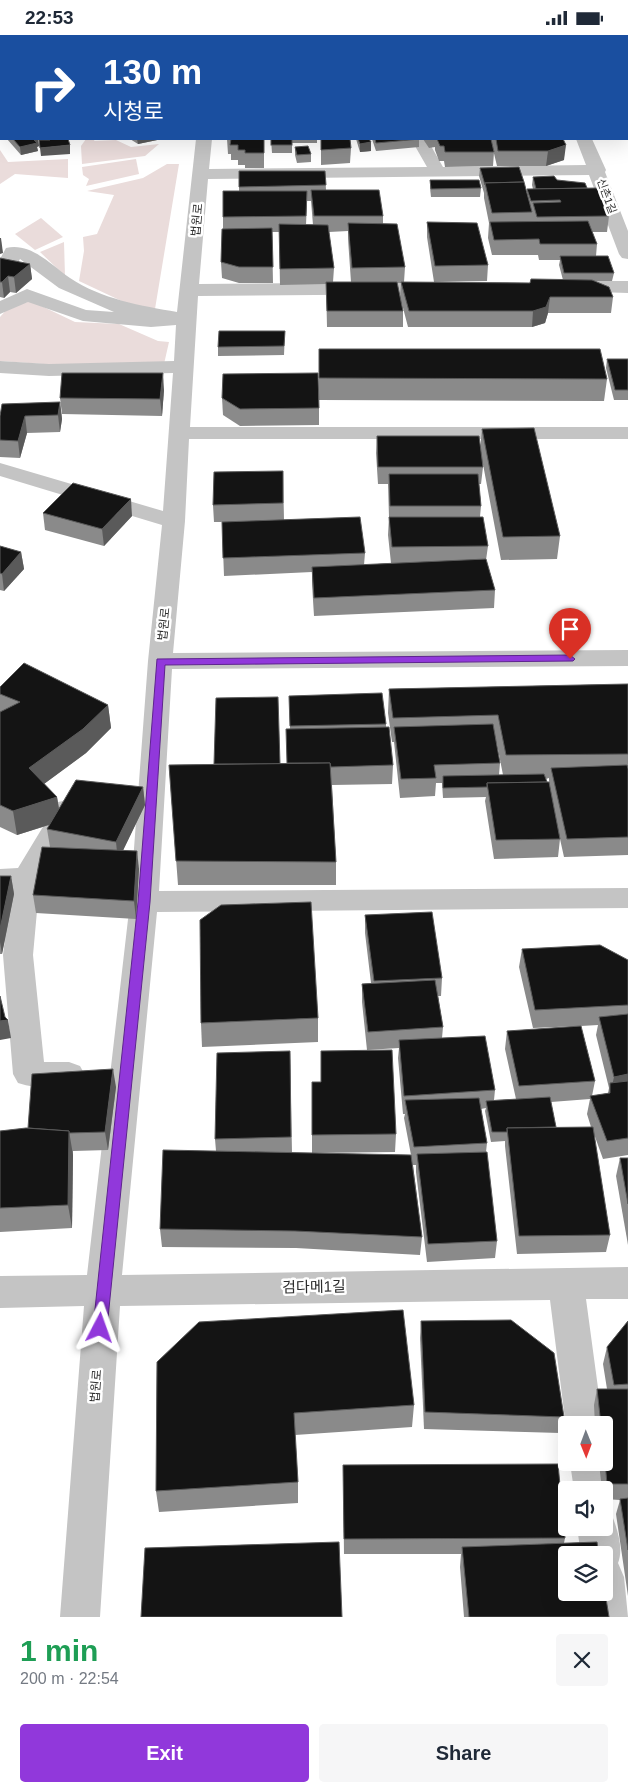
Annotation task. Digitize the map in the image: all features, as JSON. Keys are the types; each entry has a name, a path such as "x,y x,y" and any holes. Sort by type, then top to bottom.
{"street":[{"name":"법원로","path":"80,1617 103,1289 144,902 137,798 160,661 174,521 186,319 191,290 204,140"},
{"path":"420,140 438,173"},
{"name":"신촌1길","path":"584,140 598,170 628,254"},
{"path":"202,174 598,170"},
{"path":"0,265 10,261 12,253 25,254 66,284 124,309 186,319"},
{"path":"558,287 628,287"},
{"path":"191,290 459,288"},
{"path":"0,308 27,295 83,315 150,321 186,319"},
{"path":"0,367 49,370 183,367"},
{"path":"178,433 628,433"},
{"path":"0,469 174,521"},
{"path":"160,661 628,658"},
{"path":"87,798 74,799 13,878 29,1074 125,1077"},
{"path":"144,902 628,898"},
{"name":"검다메1길","path":"0,1292 103,1289 628,1283"},
{"path":"566,1285 583,1416"},
{"path":"607,1601 609,1617"}],"shaded area":[{"path":"85,140 116,140 131,147 159,144 145,156 82,164 81,146"},
{"path":"0,150 8,162 68,159 68,178 15,174 0,184"},
{"path":"136,159 139,174 86,186 89,179 83,175 82,167"},
{"path":"167,164 179,164 155,309 130,305 79,281 84,251 83,237 97,234 114,195 87,191 143,178"},
{"path":"41,218 63,237 35,250 15,234"},
{"path":"64,242 65,276 40,252"},
{"path":"31,301 75,322 119,324 158,341 169,342 164,364 72,366 0,361 0,317 9,307"}],"building":[{"path":"14,140 34,140 37,143 20,147"},
{"path":"39,140 68,140 70,145 40,148"},
{"path":"231,140 264,140 264,153 245,153 245,150 238,150 238,145 230,145"},
{"path":"271,140 292,140 292,145 271,145"},
{"path":"321,140 350,140 351,148 321,150"},
{"path":"358,140 370,140 371,142 360,144"},
{"path":"375,140 409,140 376,143"},
{"path":"437,140 491,140 494,152 445,152 444,146 440,146"},
{"path":"496,140 564,140 566,145 548,151 498,151"},
{"path":"308,146 311,154 297,155 295,147"},
{"path":"519,167 524,182 485,183 485,185 480,168"},
{"path":"239,171 325,171 326,185 239,187"},
{"path":"554,176 557,180 585,183 587,188 536,189 533,177"},
{"path":"430,180 479,180 481,188 431,189"},
{"path":"524,182 532,212 492,213 485,183"},
{"path":"598,188 609,216 537,217 533,203 561,202 560,200 531,201 527,189"},
{"path":"311,190 379,190 383,216 314,216"},
{"path":"223,191 307,191 306,216 223,217"},
{"path":"588,221 597,244 540,244 539,239 494,240 490,222"},
{"path":"427,222 477,223 488,265 435,266"},
{"path":"348,223 397,224 405,267 352,268"},
{"path":"279,224 328,225 334,268 280,269"},
{"path":"272,228 273,267 239,267 221,262 222,229"},
{"path":"560,256 608,256 614,273 564,273"},
{"path":"0,258 30,264 14,277 8,276 0,282"},
{"path":"531,279 592,280 609,287 613,297 550,297 546,307 533,311 409,311 401,282 530,283"},
{"path":"326,282 397,282 403,311 327,311"},
{"path":"219,331 285,331 284,346 218,347"},
{"path":"319,349 600,349 607,379 319,378"},
{"path":"607,359 628,359 628,390 615,390"},
{"path":"62,373 163,373 160,399 60,398"},
{"path":"318,373 319,408 240,409 222,398 223,374"},
{"path":"60,402 58,415 25,416 18,441 0,440 2,404"},
{"path":"534,428 560,536 503,537 482,429"},
{"path":"377,436 479,436 483,467 378,467"},
{"path":"283,471 283,503 213,505 214,472"},
{"path":"389,474 478,474 481,506 390,506"},
{"path":"73,483 131,499 102,529 43,513"},
{"path":"360,517 365,553 223,558 222,522"},
{"path":"389,517 483,517 488,546 392,547"},
{"path":"0,546 21,552 2,574 0,573"},
{"path":"486,559 495,590 314,598 312,567"},
{"path":"24,663 108,705 83,729 29,768 57,797 13,811 0,805 0,712 20,702 0,694 0,687"},
{"path":"628,684 628,754 506,755 498,715 393,718 389,689"},
{"path":"382,693 386,724 290,726 289,696"},
{"path":"278,697 280,764 214,764 216,698"},
{"path":"493,724 500,763 434,765 436,778 401,779 394,727"},
{"path":"389,727 393,765 331,767 330,763 287,763 286,729"},
{"path":"330,763 336,862 176,861 169,765"},
{"path":"627,765 628,837 567,839 551,768"},
{"path":"544,774 547,782 487,783 487,787 443,788 443,776"},
{"path":"76,780 143,787 116,842 47,829"},
{"path":"549,782 560,839 496,840 487,783"},
{"path":"42,847 137,851 134,901 33,895"},
{"path":"0,876 11,876 0,929"},
{"path":"311,902 318,1018 201,1023 200,920 221,905"},
{"path":"432,912 442,978 374,981 365,915"},
{"path":"600,945 628,960 628,1005 535,1010 522,949"},
{"path":"435,980 443,1027 368,1032 362,984"},
{"path":"0,996 5,1017 8,1020 0,1021"},
{"path":"628,1014 628,1074 614,1077 599,1017"},
{"path":"581,1026 595,1081 519,1086 507,1031"},
{"path":"485,1036 495,1090 404,1096 399,1040"},
{"path":"392,1050 396,1134 312,1135 312,1082 321,1082 321,1051"},
{"path":"290,1051 291,1137 215,1139 217,1053"},
{"path":"113,1069 105,1132 69,1133 69,1131 28,1128 32,1074"},
{"path":"628,1081 628,1138 607,1141 590,1096 610,1093 610,1083"},
{"path":"550,1097 556,1127 507,1128 507,1132 492,1132 486,1101"},
{"path":"479,1098 487,1143 414,1147 405,1100"},
{"path":"593,1127 610,1235 519,1236 507,1128"},
{"path":"26,1128 69,1131 68,1205 0,1208 0,1131"},
{"path":"163,1150 411,1155 422,1237 295,1231 160,1229"},
{"path":"487,1152 497,1241 428,1244 417,1154"},
{"path":"620,1158 628,1158 628,1204"},
{"path":"403,1310 414,1405 294,1413 298,1482 156,1491 157,1362 199,1322"},
{"path":"511,1320 554,1353 564,1416 425,1412 421,1321"},
{"path":"628,1321 628,1384 614,1385 607,1347"},
{"path":"597,1389 628,1389 628,1484 613,1484 613,1481 607,1481 606,1471 613,1471 613,1416 600,1416"},
{"path":"558,1464 560,1481 558,1481 558,1536 565,1536 565,1538 344,1539 343,1465"},
{"path":"628,1498 628,1550 620,1499"},
{"path":"339,1542 342,1617 141,1617 145,1548"},
{"path":"597,1542 598,1546 558,1546 558,1601 606,1601 609,1617 469,1617 462,1547"}],"route":[{"path":"100,1328 144,902 160,661 570,659"}]}
